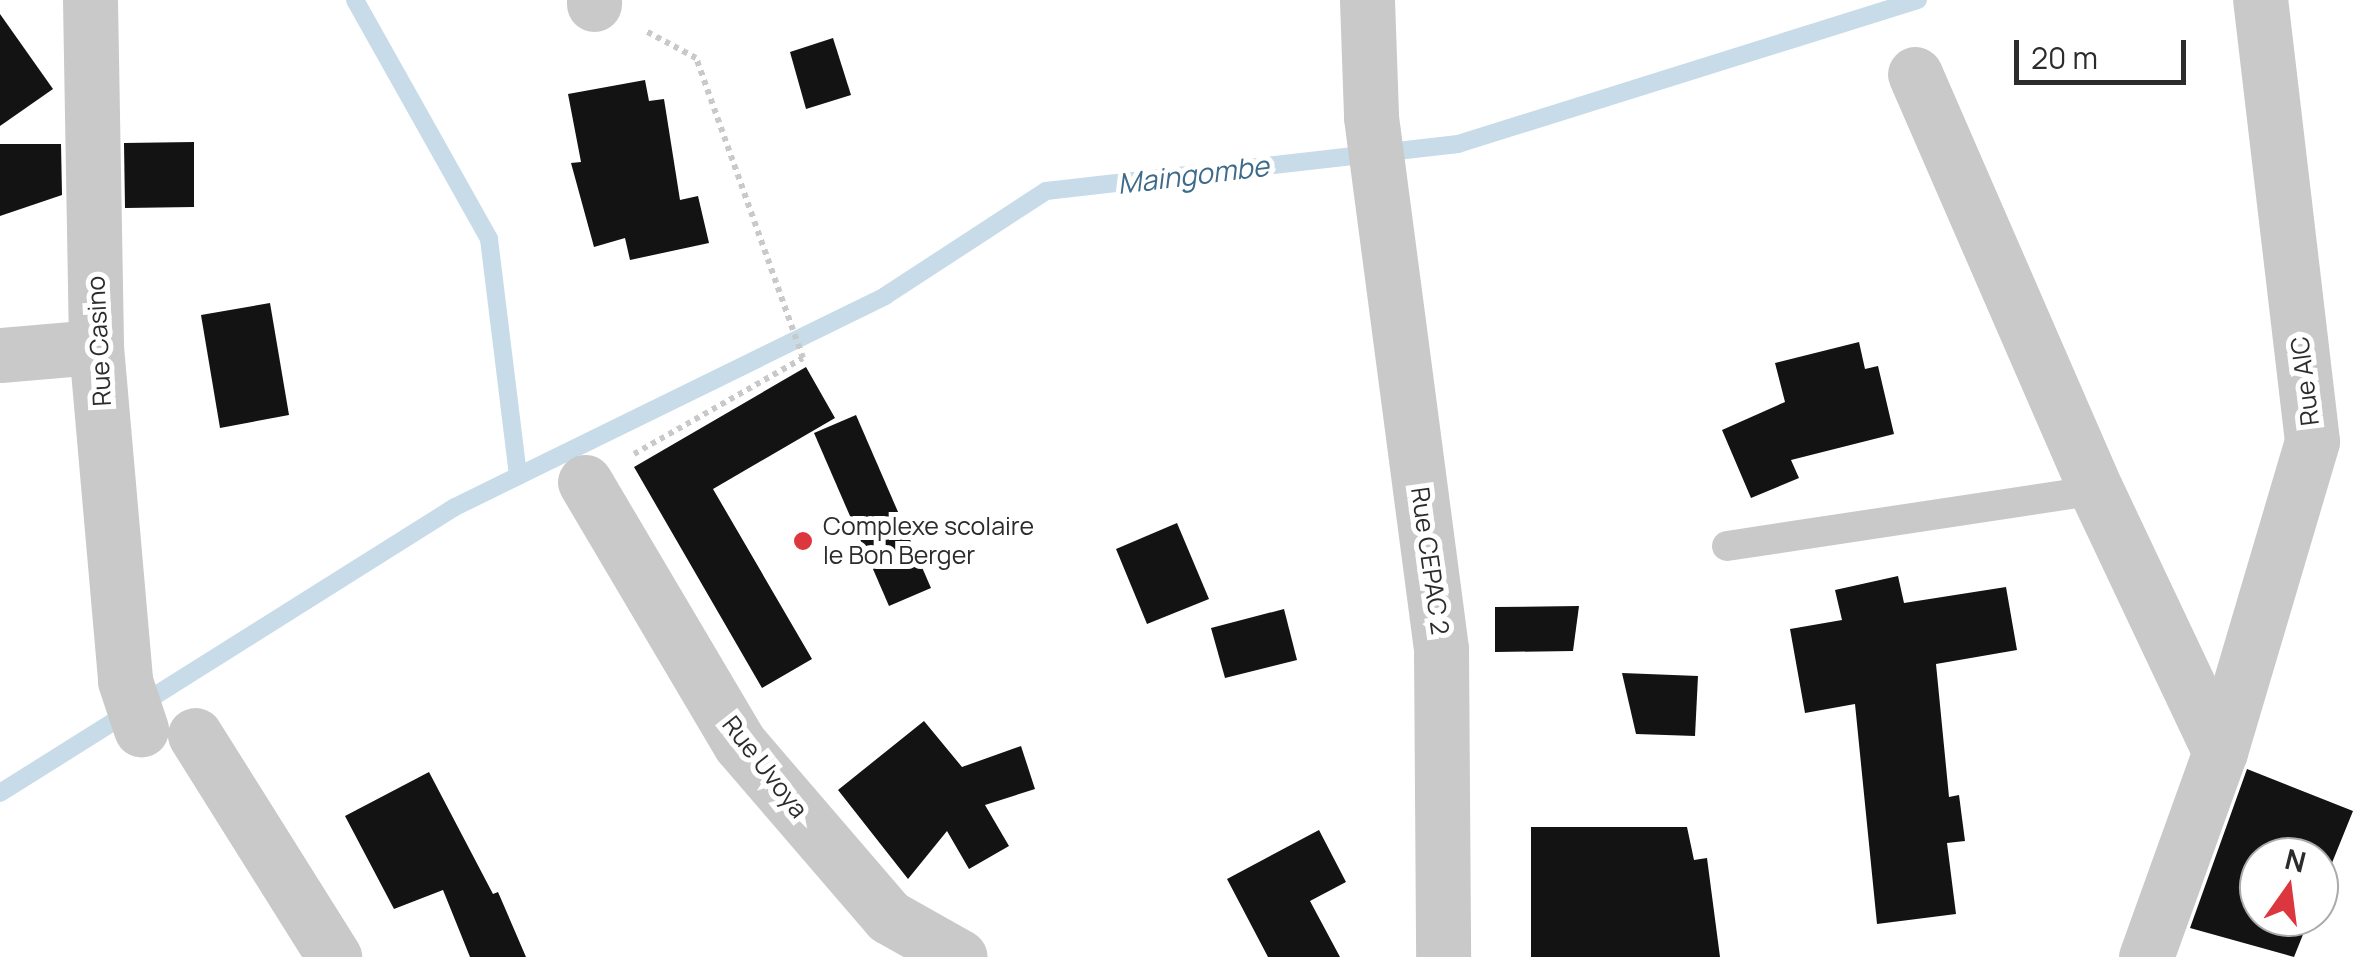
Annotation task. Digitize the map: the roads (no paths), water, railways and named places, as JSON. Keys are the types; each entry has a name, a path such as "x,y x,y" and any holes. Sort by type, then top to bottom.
{"street":[{"name":"Rue Casino","path":"90,0 96,347 133,705"},
{"name":"Rue CEPAC 2","path":"1367,0 1374,142 1441,649 1443,957"},
{"name":"Rue AIC","path":"2146,957 2220,752 2312,441 2260,0"},
{"path":"1915,74 2096,490 2220,752"},
{"path":"0,355 96,347"},
{"name":"Rue Uvoya","path":"586,482 740,744 889,917 960,957"},
{"path":"195,735 334,957"}],"lane":[{"path":"1727,546 2096,490"}],"waterway":[{"path":"355,0 489,239 518,476"},
{"name":"Maingombe","path":"0,793 455,507 885,296 1046,191 1458,144 1918,0"}],"place":[{"name":"Complexe scolaire le Bon Berger","path":"803,541"}]}
